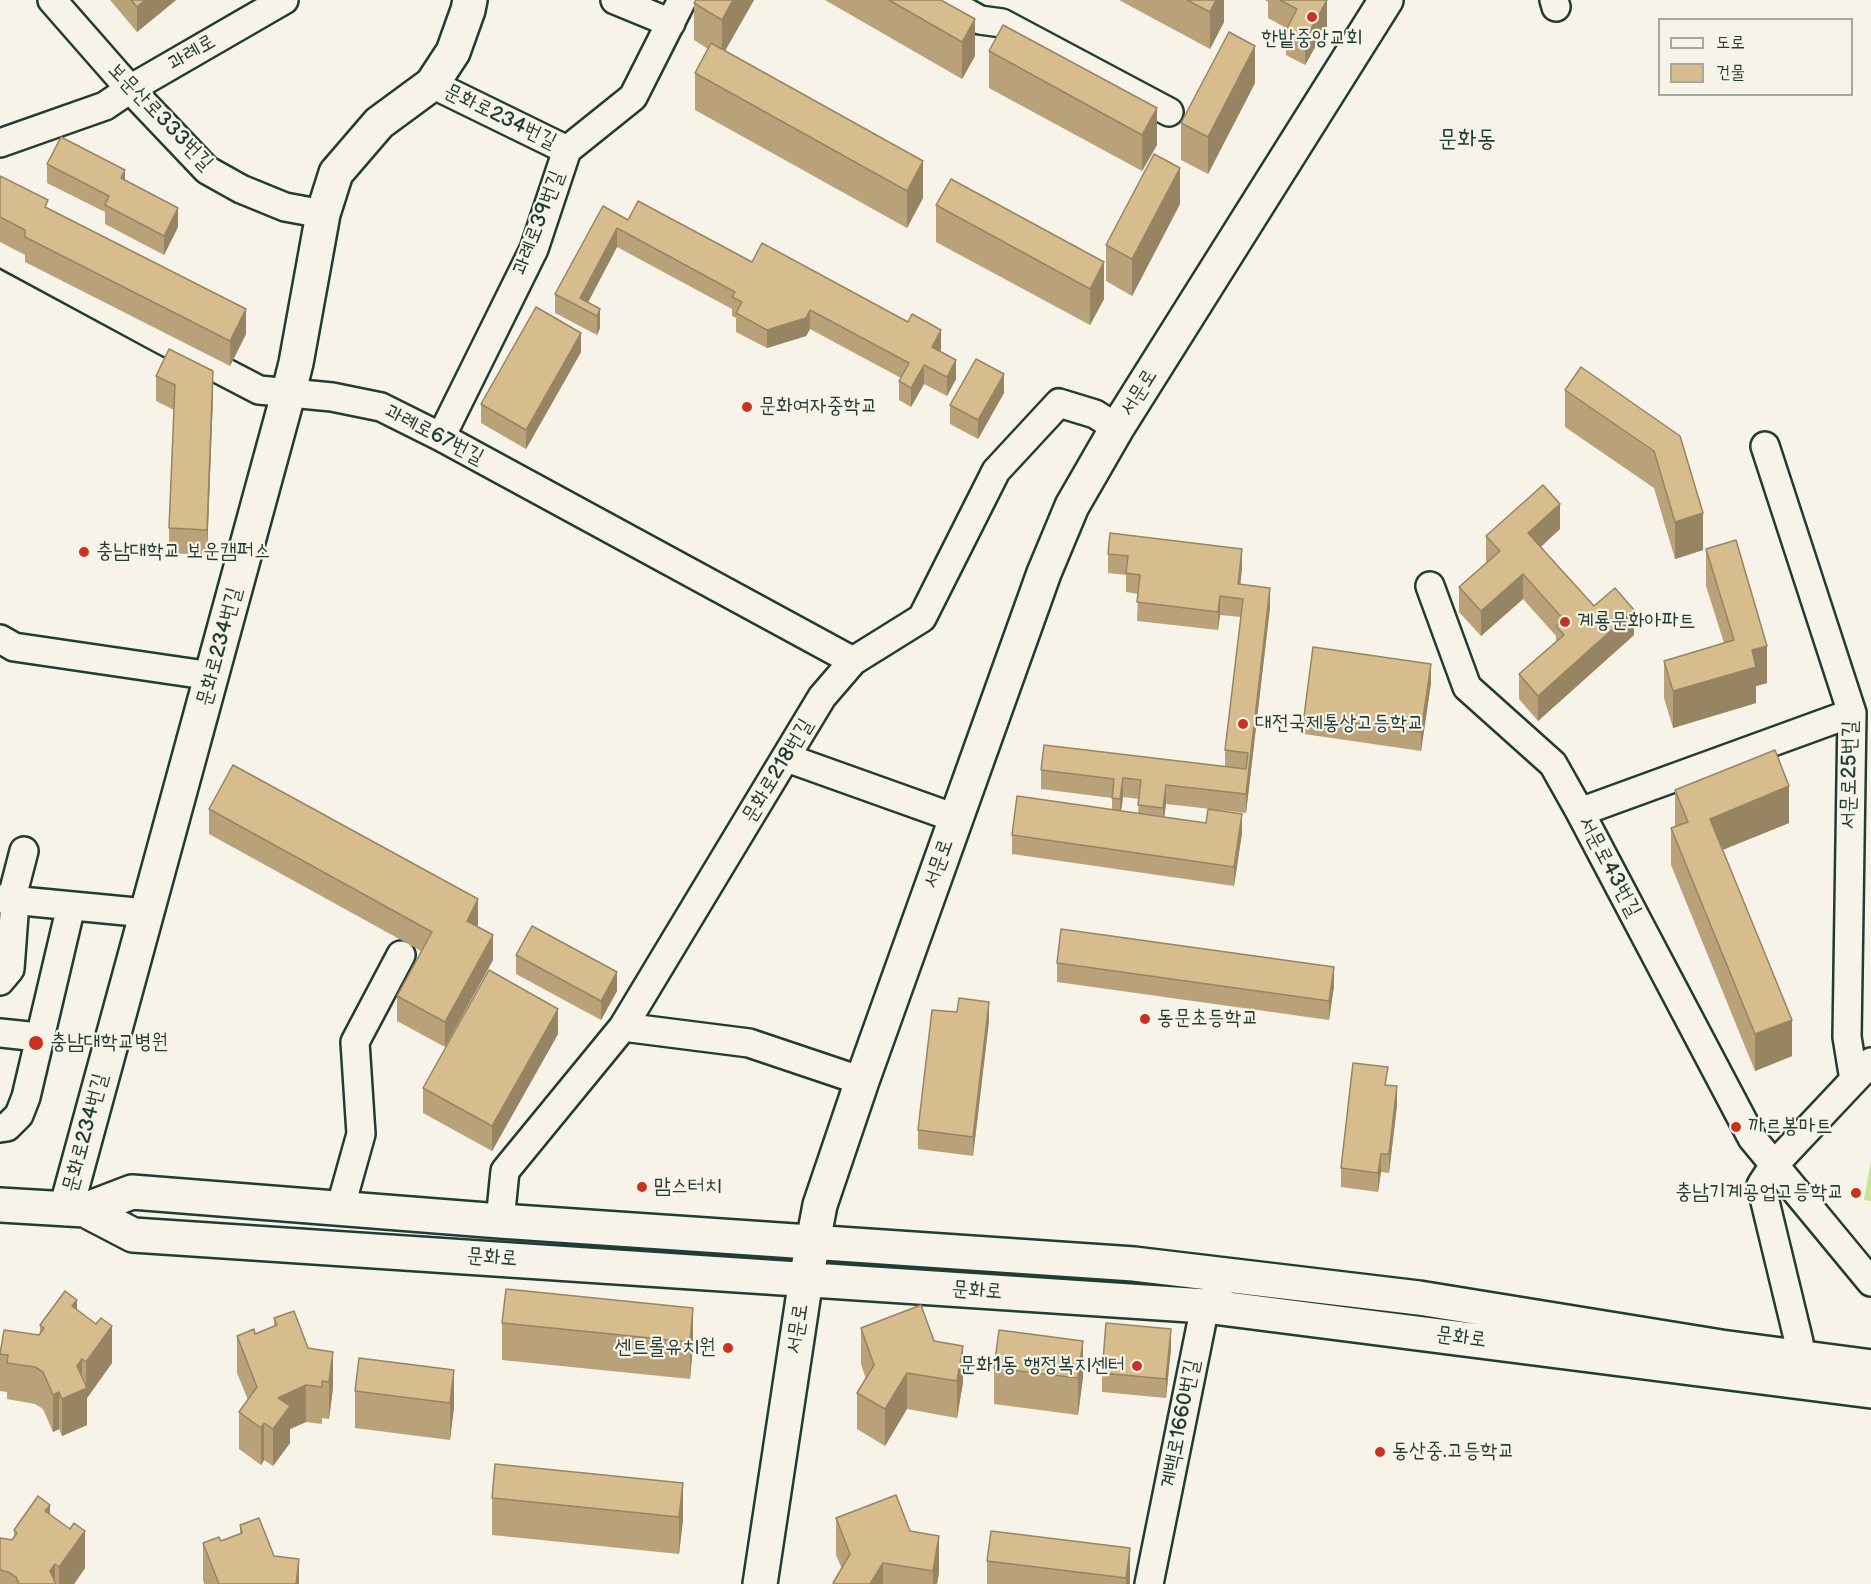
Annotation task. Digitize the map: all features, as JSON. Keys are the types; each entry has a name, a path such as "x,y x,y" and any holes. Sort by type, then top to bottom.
{"main road":[{"name":"문화로234번길","path":"76,1210 146,913 289,391 323,214 336,173 379,123 432,84 453,52 470,0"},
{"name":"서문로","path":"760,1584 806,1279 820,1206 862,1080 1044,573 1072,506 1117,428 1386,0"},
{"name":"문화로","path":"76,1210 132,1192 500,1221 1134,1264 1419,1298 1743,1350 1777,1339 1805,1361 1871,1391"},
{"name":"문화로","path":"0,1205 76,1210 133,1235 1205,1306 1695,1368 1805,1361 1871,1367"},
{"path":"1805,1361 1871,1352"},
{"path":"1695,1368 1751,1391 1871,1409"}],"street":[{"name":"보문산로333번길","path":"52,0 130,89 207,170 241,189 285,207 323,214"},
{"name":"과례로","path":"0,143 105,106 130,89 284,0"},
{"path":"615,0 676,12"},
{"path":"944,0 980,20 1002,23 1169,112"},
{"name":"과례로39번길","path":"441,437 534,249 567,150 633,97 676,12"},
{"name":"문화로234번길","path":"432,84 567,150"},
{"name":"과례로67번길","path":"0,252 260,390 289,391 332,397 381,407 441,437 853,661"},
{"name":"문화로218번길","path":"500,1221 505,1171 623,1027 822,697 853,661 922,618 996,471 1059,403 1095,414 1117,428"},
{"name":"서문로25번길","path":"1765,446 1852,713 1847,1037 1862,1071"},
{"name":"서문로43번길","path":"1430,586 1467,687 1553,764 1752,1138 1871,1282"},
{"path":"0,639 14,648 212,676"},
{"path":"1580,812 1852,713"},
{"name":"서문로","path":"787,758 955,818"},
{"path":"0,981 9,969 9,900 24,851"},
{"path":"9,900 146,913"},
{"path":"0,1128 7,1127 19,1115 26,1097 70,906"},
{"path":"340,1209 361,1134 355,1042 401,955"},
{"path":"623,1027 750,1043 862,1080"},
{"path":"0,1033 39,1037"},
{"path":"1805,1361 1761,1185 1774,1165 1862,1071"},
{"path":"1205,1306 1236,1275"},
{"name":"계백로1660번길","path":"1149,1584 1205,1306"}],"green space":[{"path":"1871,1160 1871,1201 1864,1200"}],"building":[{"path":"131,0 145,0 137,7"},
{"path":"696,0 733,0 722,20 694,3"},
{"path":"889,0 941,0 975,19 962,42"},
{"path":"1187,0 1216,0 1210,12"},
{"path":"1280,0 1327,0 1305,40 1286,30 1297,9"},
{"path":"1003,25 1157,108 1142,135 989,51"},
{"path":"1229,32 1255,46 1208,137 1181,123"},
{"path":"711,43 923,161 907,191 695,73"},
{"path":"61,137 125,170 121,178 178,208 164,236 105,205 109,196 47,164"},
{"path":"1154,154 1180,168 1132,259 1106,245"},
{"path":"0,176 48,200 45,207 246,309 230,341 25,237 25,230 0,217"},
{"path":"951,179 1104,262 1090,289 936,205"},
{"path":"638,201 752,262 762,243 908,322 912,314 941,330 932,347 956,360 947,377 924,365 911,388 899,381 909,363 810,310 806,318 767,330 736,313 742,302 732,297 735,292 617,228 580,298 600,309 597,316 555,294 603,206 628,220"},
{"path":"536,307 581,333 526,430 481,404"},
{"path":"169,349 213,371 207,530 169,528 175,385 156,376"},
{"path":"976,359 1004,374 978,420 950,405"},
{"path":"1581,367 1680,436 1703,513 1675,522 1654,451 1565,390"},
{"path":"1543,485 1560,504 1528,533 1594,606 1615,588 1634,610 1538,696 1519,674 1564,635 1556,626 1564,620 1523,574 1481,611 1459,587 1500,551 1486,536"},
{"path":"1110,533 1242,549 1238,584 1270,588 1246,794 1166,785 1163,808 1138,805 1141,780 1123,778 1120,799 1112,798 1114,779 1041,770 1044,745 1246,769 1248,753 1225,750 1243,599 1220,596 1218,612 1137,602 1140,575 1126,573 1128,556 1108,554"},
{"path":"1736,540 1767,646 1752,650 1756,667 1673,691 1664,661 1734,640 1706,549"},
{"path":"1313,647 1431,664 1421,732 1304,716"},
{"path":"1775,750 1789,786 1710,819 1792,1020 1755,1034 1671,828 1688,822 1675,790"},
{"path":"233,765 478,899 467,921 493,935 445,1022 397,996 432,932 209,809"},
{"path":"1017,796 1206,823 1208,809 1242,814 1234,867 1012,835"},
{"path":"532,926 617,972 601,1001 516,955"},
{"path":"1061,929 1334,967 1329,1001 1057,963"},
{"path":"489,970 558,1009 492,1126 423,1088"},
{"path":"959,998 989,1002 973,1137 918,1130 932,1010 957,1012"},
{"path":"1353,1063 1388,1067 1385,1085 1397,1086 1389,1154 1381,1154 1378,1173 1341,1168"},
{"path":"506,1289 693,1308 690,1342 502,1323"},
{"path":"65,1291 77,1300 72,1306 96,1324 101,1318 112,1326 86,1362 82,1359 77,1366 87,1388 62,1399 59,1392 53,1395 43,1372 35,1367 7,1363 8,1355 0,1354 4,1330 39,1335 44,1328 40,1325"},
{"path":"921,1305 934,1341 963,1346 957,1381 907,1373 885,1409 857,1393 874,1365 861,1328"},
{"path":"294,1311 308,1348 333,1352 329,1382 322,1381 322,1387 306,1385 278,1398 290,1406 273,1429 264,1423 261,1428 239,1412 257,1387 237,1336 254,1329 255,1334 277,1325 274,1318"},
{"path":"1106,1323 1171,1329 1166,1379 1102,1373"},
{"path":"999,1330 1083,1341 1078,1378 994,1368"},
{"path":"359,1358 454,1370 450,1403 355,1391"},
{"path":"495,1464 683,1483 679,1517 492,1498"},
{"path":"896,1495 910,1531 939,1536 933,1571 883,1563 870,1584 833,1583 850,1554 836,1518"},
{"path":"38,1496 50,1505 45,1511 70,1529 74,1523 85,1531 59,1567 55,1564 50,1571 56,1584 19,1584 16,1577 0,1570 0,1538 12,1540 17,1533 14,1530"},
{"path":"259,1518 274,1556 299,1559 296,1584 219,1584 203,1543 219,1537 221,1541 242,1533 240,1525"},
{"path":"991,1531 1130,1548 1126,1578 987,1561"}],"place":[{"name":"한밭중앙교회","path":"1312,17"},
{"name":"문화여자중학교","path":"747,407"},
{"name":"충남대학교 보운캠퍼스","path":"84,552"},
{"name":"계룡문화아파트","path":"1565,622"},
{"name":"대전국제통상고등학교","path":"1243,724"},
{"name":"동문초등학교","path":"1145,1019"},
{"name":"충남대학교병원","path":"36,1043"},
{"name":"까르봉마트","path":"1736,1127"},
{"name":"맘스터치","path":"642,1187"},
{"name":"충남기계공업고등학교","path":"1856,1193"},
{"name":"센트롤유치원","path":"728,1348"},
{"name":"문화1동 행정복지센터","path":"1137,1366"},
{"name":"동산중.고등학교","path":"1380,1452"}],"district":[{"name":"문화동","path":"1467,140"}]}
